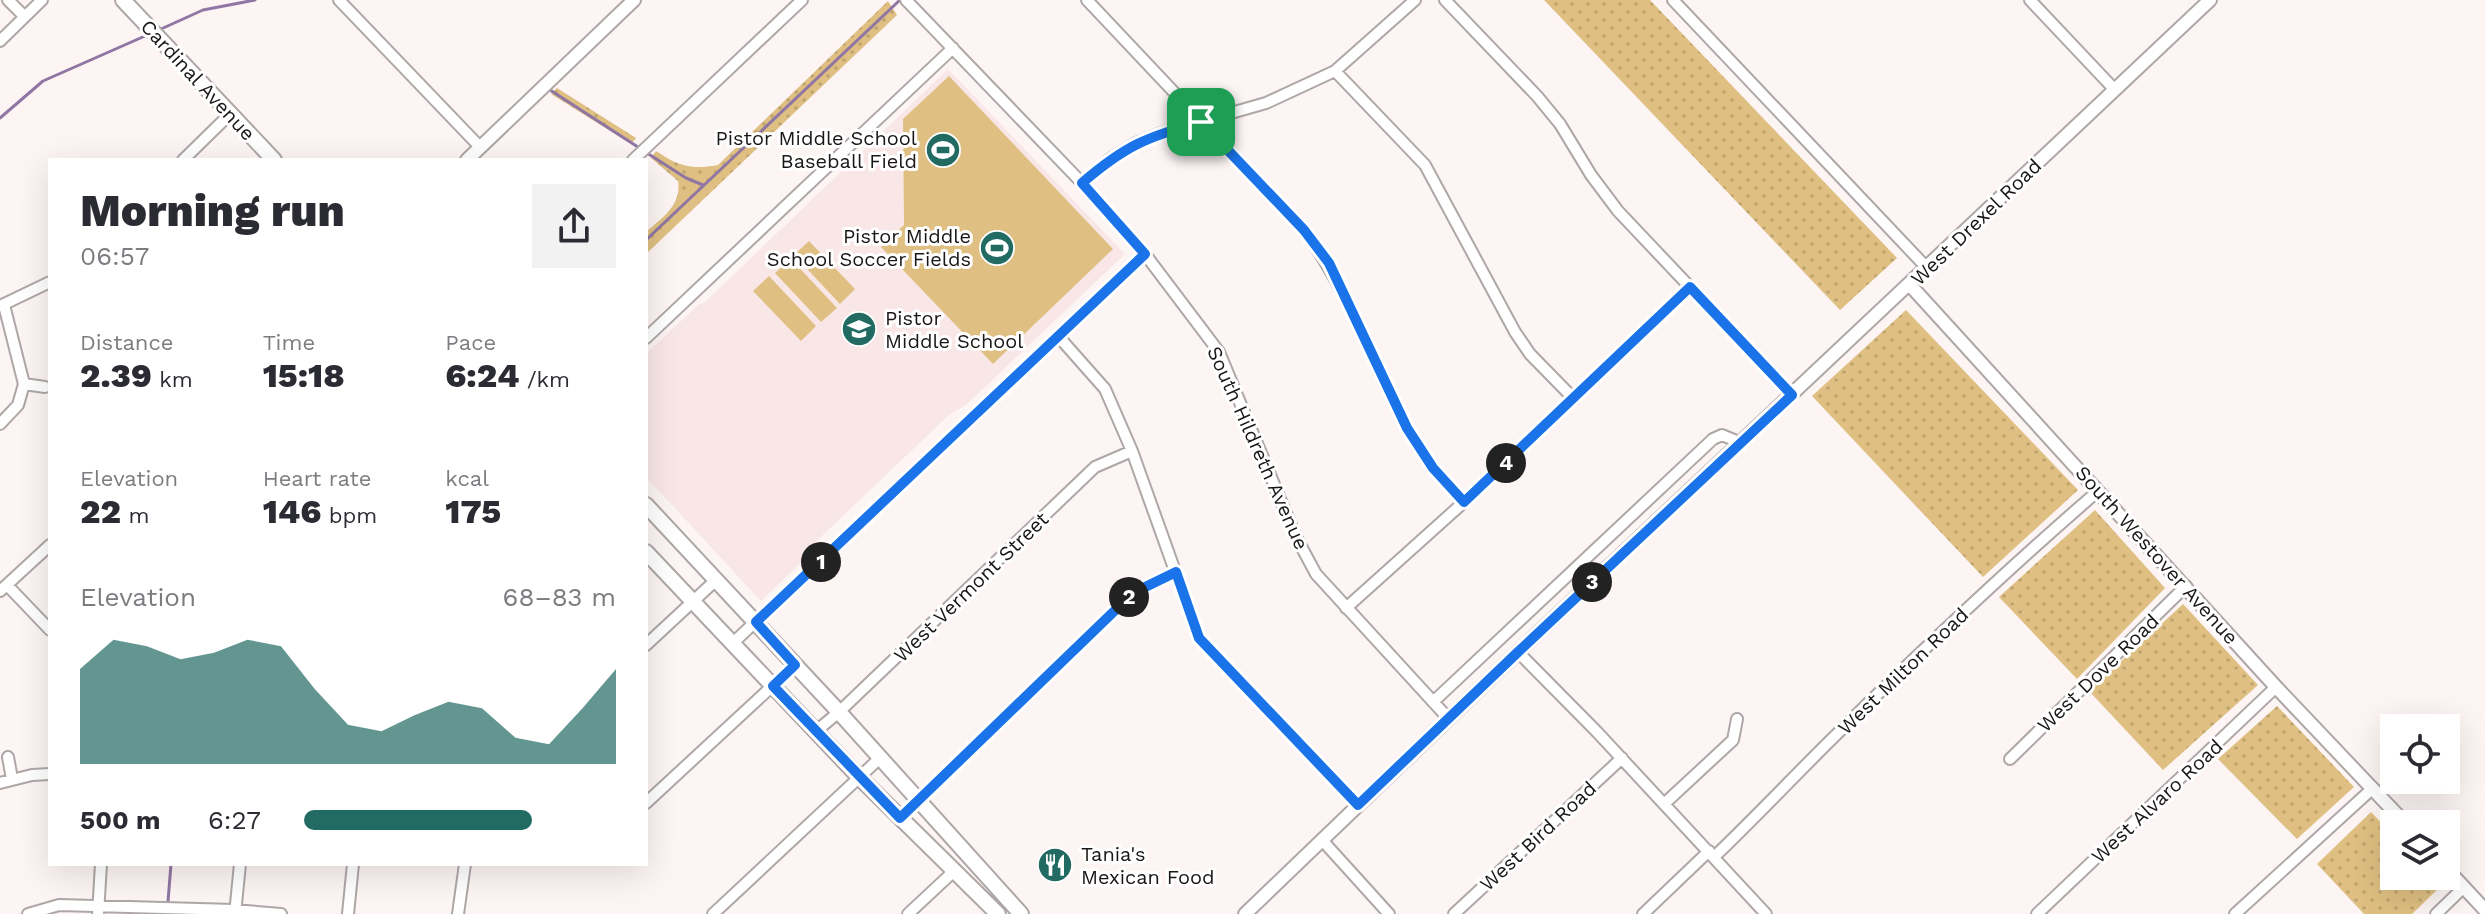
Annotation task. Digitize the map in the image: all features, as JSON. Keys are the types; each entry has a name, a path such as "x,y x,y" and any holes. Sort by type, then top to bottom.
{"main road":[{"name":"Cardinal Avenue","path":"123,0 272,158"},
{"path":"648,507 881,757 1021,914"},
{"path":"648,554 734,642 815,732 998,914"}],"street":[{"path":"8,0 24,16"},
{"path":"0,41 42,0"},
{"path":"339,0 480,147"},
{"path":"469,158 634,0"},
{"path":"635,158 802,0"},
{"name":"South Hildreth Avenue","path":"906,0 1082,183 1145,254 1219,352 1295,535 1316,574 1448,718"},
{"path":"1087,0 1304,230 1329,263 1407,428 1433,468 1464,502"},
{"path":"1082,183 1123,150 1161,133 1271,101 1335,71 1415,0"},
{"path":"1445,0 1560,124 1591,175 1618,211 1792,395"},
{"path":"1673,0 1927,268"},
{"path":"2030,0 2115,90"},
{"name":"West Drexel Road","path":"1245,914 1448,718 2210,0"},
{"path":"648,336 953,48"},
{"path":"1335,71 1425,165 1515,332 1530,354 1574,399"},
{"path":"185,158 230,114"},
{"path":"734,642 1145,254"},
{"path":"0,424 18,405 24,384 2,305 48,283"},
{"name":"South Westover Avenue","path":"1910,285 2276,687 2393,810"},
{"path":"1346,608 1464,502 1690,287"},
{"path":"1059,337 1105,389 1132,451 1199,638 1358,805"},
{"path":"24,384 45,387"},
{"path":"1433,702 1713,439 1722,435 1741,443"},
{"name":"West Vermont Street","path":"815,732 1095,467 1132,451"},
{"name":"West Milton Road","path":"1643,914 1765,809 1838,733 2035,545 2098,491"},
{"path":"48,547 3,588 48,628"},
{"path":"900,818 1133,593 1176,572"},
{"path":"648,643 716,580"},
{"name":"West Dove Road","path":"2010,759 2186,586"},
{"path":"1518,652 1622,758 1766,914"},
{"path":"648,801 795,665"},
{"name":"West Alvaro Road","path":"2037,914 2276,687"},
{"path":"1664,804 1733,740 1737,719"},
{"path":"8,757 12,779"},
{"path":"713,914 881,757"},
{"name":"West Bird Road","path":"1454,914 1622,758"},
{"path":"0,783 48,774"},
{"path":"2235,914 2373,788"},
{"path":"1322,840 1389,914"},
{"path":"98,910 101,866"},
{"path":"235,912 240,866"},
{"path":"348,914 353,866"},
{"path":"458,914 465,866"},
{"path":"908,914 953,872"},
{"path":"2460,883 2485,910"},
{"path":"2436,914 2464,887"},
{"path":"28,914 59,905 98,910 281,914"}],"shaded area":[{"path":"1544,0 1650,0 1897,258 1840,310"},
{"path":"888,1 897,15 648,252 648,230 670,210 678,190 678,181 651,158 656,151 685,166 718,165"},
{"name":"Pistor Middle School","path":"948,69 1125,254 806,551 809,555 761,601 648,479 648,352 699,304 704,303"},
{"name":"Pistor Middle School Soccer Fields","path":"949,76 1113,249 993,364 881,247 904,225 903,119"},
{"path":"557,88 636,138 631,144 551,94"},
{"path":"809,241 855,289 840,304 794,255"},
{"path":"791,259 837,308 821,322 775,273"},
{"path":"769,276 816,326 801,341 753,291"},
{"path":"1906,310 2078,490 1983,577 1812,396"},
{"path":"2095,510 2165,588 2077,679 1999,597"},
{"path":"2183,604 2258,685 2163,770 2089,691"},
{"path":"2277,706 2354,787 2297,839 2218,759"},
{"path":"2371,812 2380,821 2380,890 2437,890 2412,914 2364,914 2317,864"}],"waterway":[{"path":"161,29 203,10 255,0"},
{"path":"648,238 900,0"},
{"path":"0,118 43,81 145,36"},
{"path":"547,88 641,149"},
{"path":"647,153 703,185"},
{"path":"167,914 171,866"}],"place":[{"name":"Pistor Middle School Baseball Field","path":"943,150"},
{"name":"Pistor Middle School Soccer Fields","path":"997,248"},
{"name":"Pistor Middle School","path":"859,329"},
{"name":"Tania's Mexican Food","path":"1055,865"}],"route":[{"path":"1201,122 1304,230 1329,263 1407,428 1433,468 1464,502 1690,287 1792,395 1358,805 1199,638 1176,572 1133,593 900,818 773,686 795,665 756,622 1145,254 1082,183 1110,159 1136,143 1201,122"}]}
